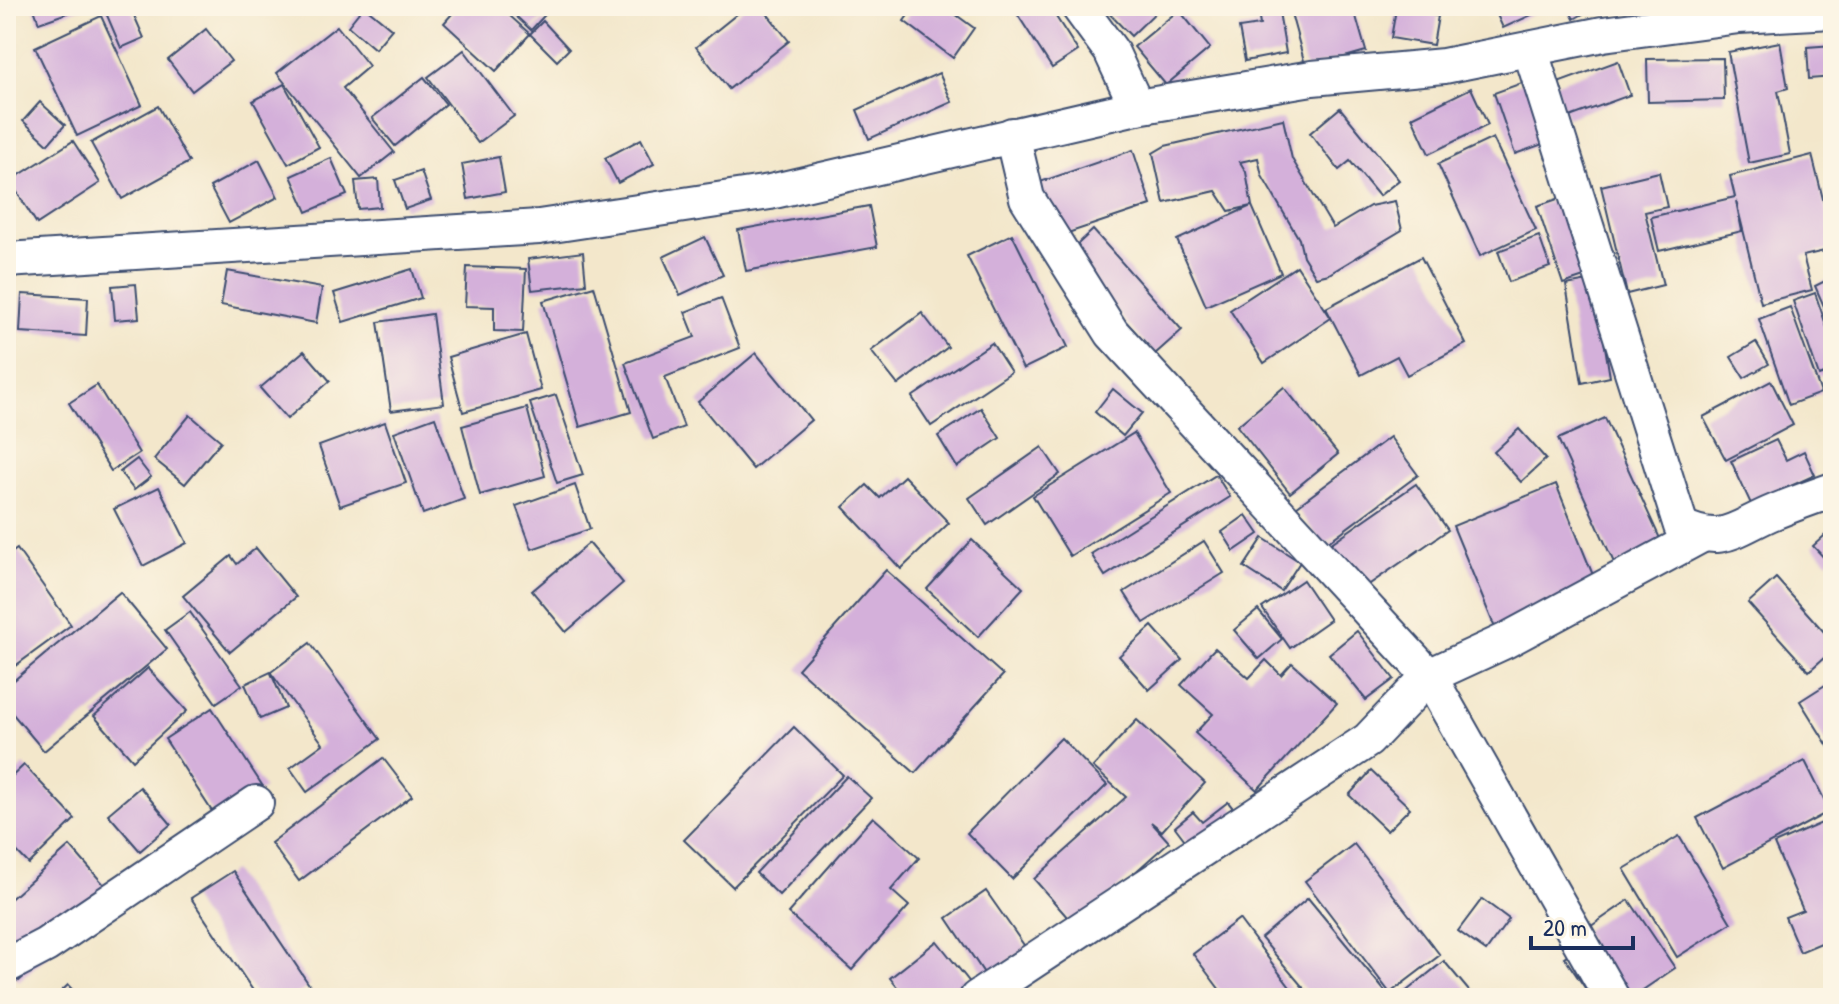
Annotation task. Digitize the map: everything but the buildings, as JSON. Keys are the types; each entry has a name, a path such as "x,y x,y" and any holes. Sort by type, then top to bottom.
{"street":[{"path":"1078,6 1111,51 1137,107"},
{"path":"6,260 539,227 770,192 1137,107 1312,78 1444,66 1603,34 1739,16 1833,11"},
{"path":"1530,49 1681,526 1700,536"},
{"path":"1012,135 1027,198 1112,333 1429,676 1612,998"},
{"path":"977,998 1368,740 1429,676 1505,641 1700,536 1728,535 1772,513 1833,490"},
{"path":"6,966 46,945 256,803"}]}
